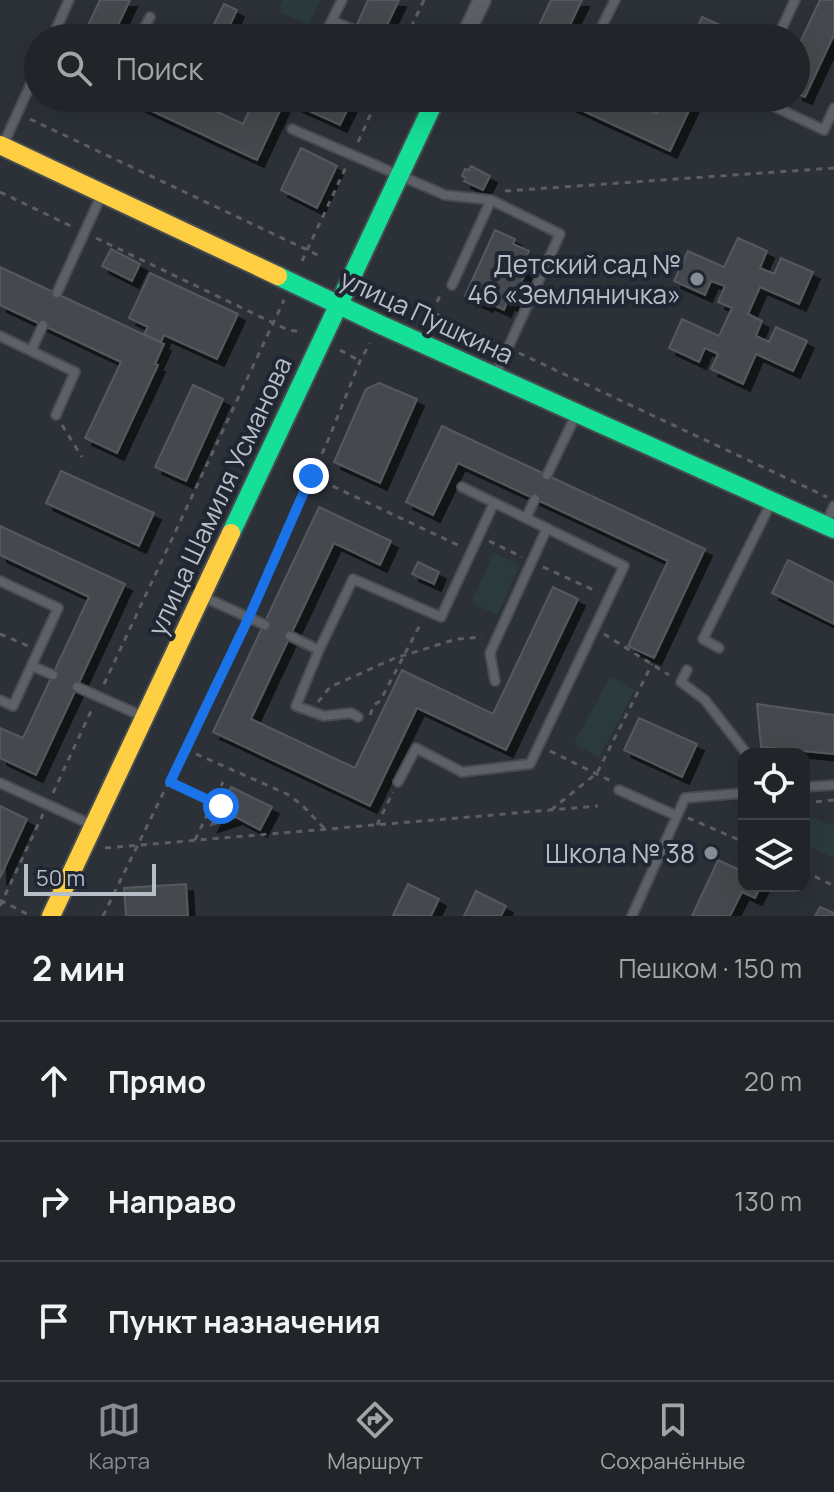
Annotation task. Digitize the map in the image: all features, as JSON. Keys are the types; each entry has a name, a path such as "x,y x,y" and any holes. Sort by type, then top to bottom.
{"street":[{"path":"471,24 482,0"},
{"name":"улица Шамиля Усманова","path":"51,916 429,112"},
{"name":"улица Пушкина","path":"1,145 495,377 830,527"}],"lane":[{"path":"58,24 69,0"},
{"path":"330,24 342,0"},
{"path":"603,24 614,0"},
{"path":"784,24 795,0"},
{"path":"146,24 150,17"},
{"path":"332,21 340,24"},
{"path":"1,145 24,98"},
{"path":"786,112 824,130 834,108"},
{"path":"292,129 445,195 492,196 560,234 495,377"},
{"path":"57,293 102,193"},
{"path":"452,285 492,196"},
{"path":"31,351 43,325"},
{"path":"0,336 75,372 56,415"},
{"path":"547,475 577,412"},
{"path":"398,782 416,748 462,772 530,764 624,566 462,487"},
{"path":"526,518 535,499"},
{"path":"719,648 703,639 772,500"},
{"path":"358,717 351,713 324,716 296,706 353,579 441,617 494,503"},
{"path":"830,527 834,506"},
{"path":"495,681 490,653 547,528"},
{"path":"0,581 58,608 13,706 0,700"},
{"path":"201,596 265,625"},
{"path":"290,636 319,650"},
{"path":"32,666 53,675"},
{"path":"687,670 681,682 705,700 742,748"},
{"path":"77,687 144,717"},
{"path":"0,783 93,826"},
{"path":"810,787 834,785"},
{"path":"619,790 677,816"},
{"path":"632,916 685,798 738,794"}],"path":[{"path":"413,24 424,0"},
{"path":"302,261 371,112"},
{"path":"17,113 320,256"},
{"path":"492,196 834,168"},
{"path":"0,197 7,196"},
{"path":"170,273 288,330 303,332"},
{"path":"432,313 446,283 452,285"},
{"path":"382,288 822,495"},
{"path":"27,914 1,903 287,293"},
{"path":"103,916 249,617 370,342"},
{"path":"340,350 360,361"},
{"path":"56,415 82,457"},
{"path":"311,476 471,551"},
{"path":"369,718 428,611"},
{"path":"594,628 681,682"},
{"path":"0,634 38,651"},
{"path":"310,712 330,687 404,655 457,639 498,636"},
{"path":"551,810 597,773 652,664"},
{"path":"539,746 610,779 619,790"},
{"path":"185,749 287,794 325,829"},
{"path":"170,782 221,806"},
{"path":"195,841 223,782"},
{"path":"377,825 398,782"},
{"path":"810,802 834,800"},
{"path":"82,850 598,806"},
{"path":"677,816 694,819 738,839"},
{"path":"810,874 834,886"}],"shaded area":[{"path":"283,0 320,0 309,24 278,11"},
{"path":"494,553 520,565 497,615 471,603"},
{"path":"610,677 635,690 599,757 574,744"},
{"path":"810,817 834,827 834,858 810,848"}],"building":[{"path":"100,0 130,0 119,24 89,24"},
{"path":"368,0 399,0 388,24 357,24"},
{"path":"551,0 582,0 571,24 540,24"},
{"path":"820,0 834,0 834,35 810,86 810,24"},
{"path":"224,4 237,10 230,24 214,24"},
{"path":"702,17 718,24 699,24"},
{"path":"154,112 217,112 243,124 249,112 279,112 257,160"},
{"path":"311,112 346,112 340,125"},
{"path":"585,112 688,112 670,151"},
{"path":"301,148 337,166 317,208 281,190"},
{"path":"471,166 490,176 483,190 464,181 466,178 462,176 465,169 469,170"},
{"path":"495,230 515,239 513,244 529,251 526,259 531,261 511,304 507,302 504,310 465,296"},
{"path":"738,238 767,251 760,268 774,274 781,258 813,272 799,304 760,287 748,314 762,321 756,336 769,342 776,327 807,341 793,371 756,354 743,384 711,369 718,354 705,348 699,362 669,348 682,319 719,336 732,308 718,302 725,286 711,281 705,295 674,281 688,251 724,267"},
{"path":"111,249 140,264 132,281 102,266"},
{"path":"0,267 164,344 155,364 158,365 117,453 85,438 121,362 0,305"},
{"path":"150,273 238,314 217,359 164,335 161,342 144,334 148,327 129,318"},
{"path":"379,383 417,399 380,483 334,462 366,389"},
{"path":"193,385 223,399 186,481 155,467"},
{"path":"442,426 705,549 654,658 628,646 668,561 458,463 433,515 406,502"},
{"path":"61,471 154,513 139,546 46,503"},
{"path":"319,507 391,541 380,565 334,543 251,719 355,768 402,670 493,714 553,587 578,599 506,750 417,708 370,806 213,732"},
{"path":"0,526 125,584 36,775 0,758 0,728 23,738 89,597 0,555"},
{"path":"788,560 834,583 834,624 772,593"},
{"path":"418,562 439,572 434,584 412,574"},
{"path":"757,704 834,715 834,754 810,752 810,748 761,747"},
{"path":"639,718 697,744 682,777 624,750"},
{"path":"231,787 272,807 260,830 236,817 211,825"},
{"path":"0,806 27,819 0,878"},
{"path":"718,860 738,869 738,892 742,892 730,916 692,916"},
{"path":"186,884 188,916 126,916 124,888"},
{"path":"408,884 439,899 431,916 393,915"},
{"path":"476,891 506,906 501,916 464,916"},
{"path":"742,892 758,892 755,898"},
{"path":"820,907 834,913 834,916 815,916"}],"traffic: fast":[{"path":"231,533 429,112"},
{"path":"278,276 834,529"}],"traffic: slow":[{"path":"0,145 278,276"},
{"path":"51,916 231,533"}],"place":[{"name":"Детский сад № 46 «Земляничка»","path":"697,279"},
{"name":"Школа № 38","path":"711,853"}],"route":[{"path":"221,806 170,782 249,617 311,476"}]}
